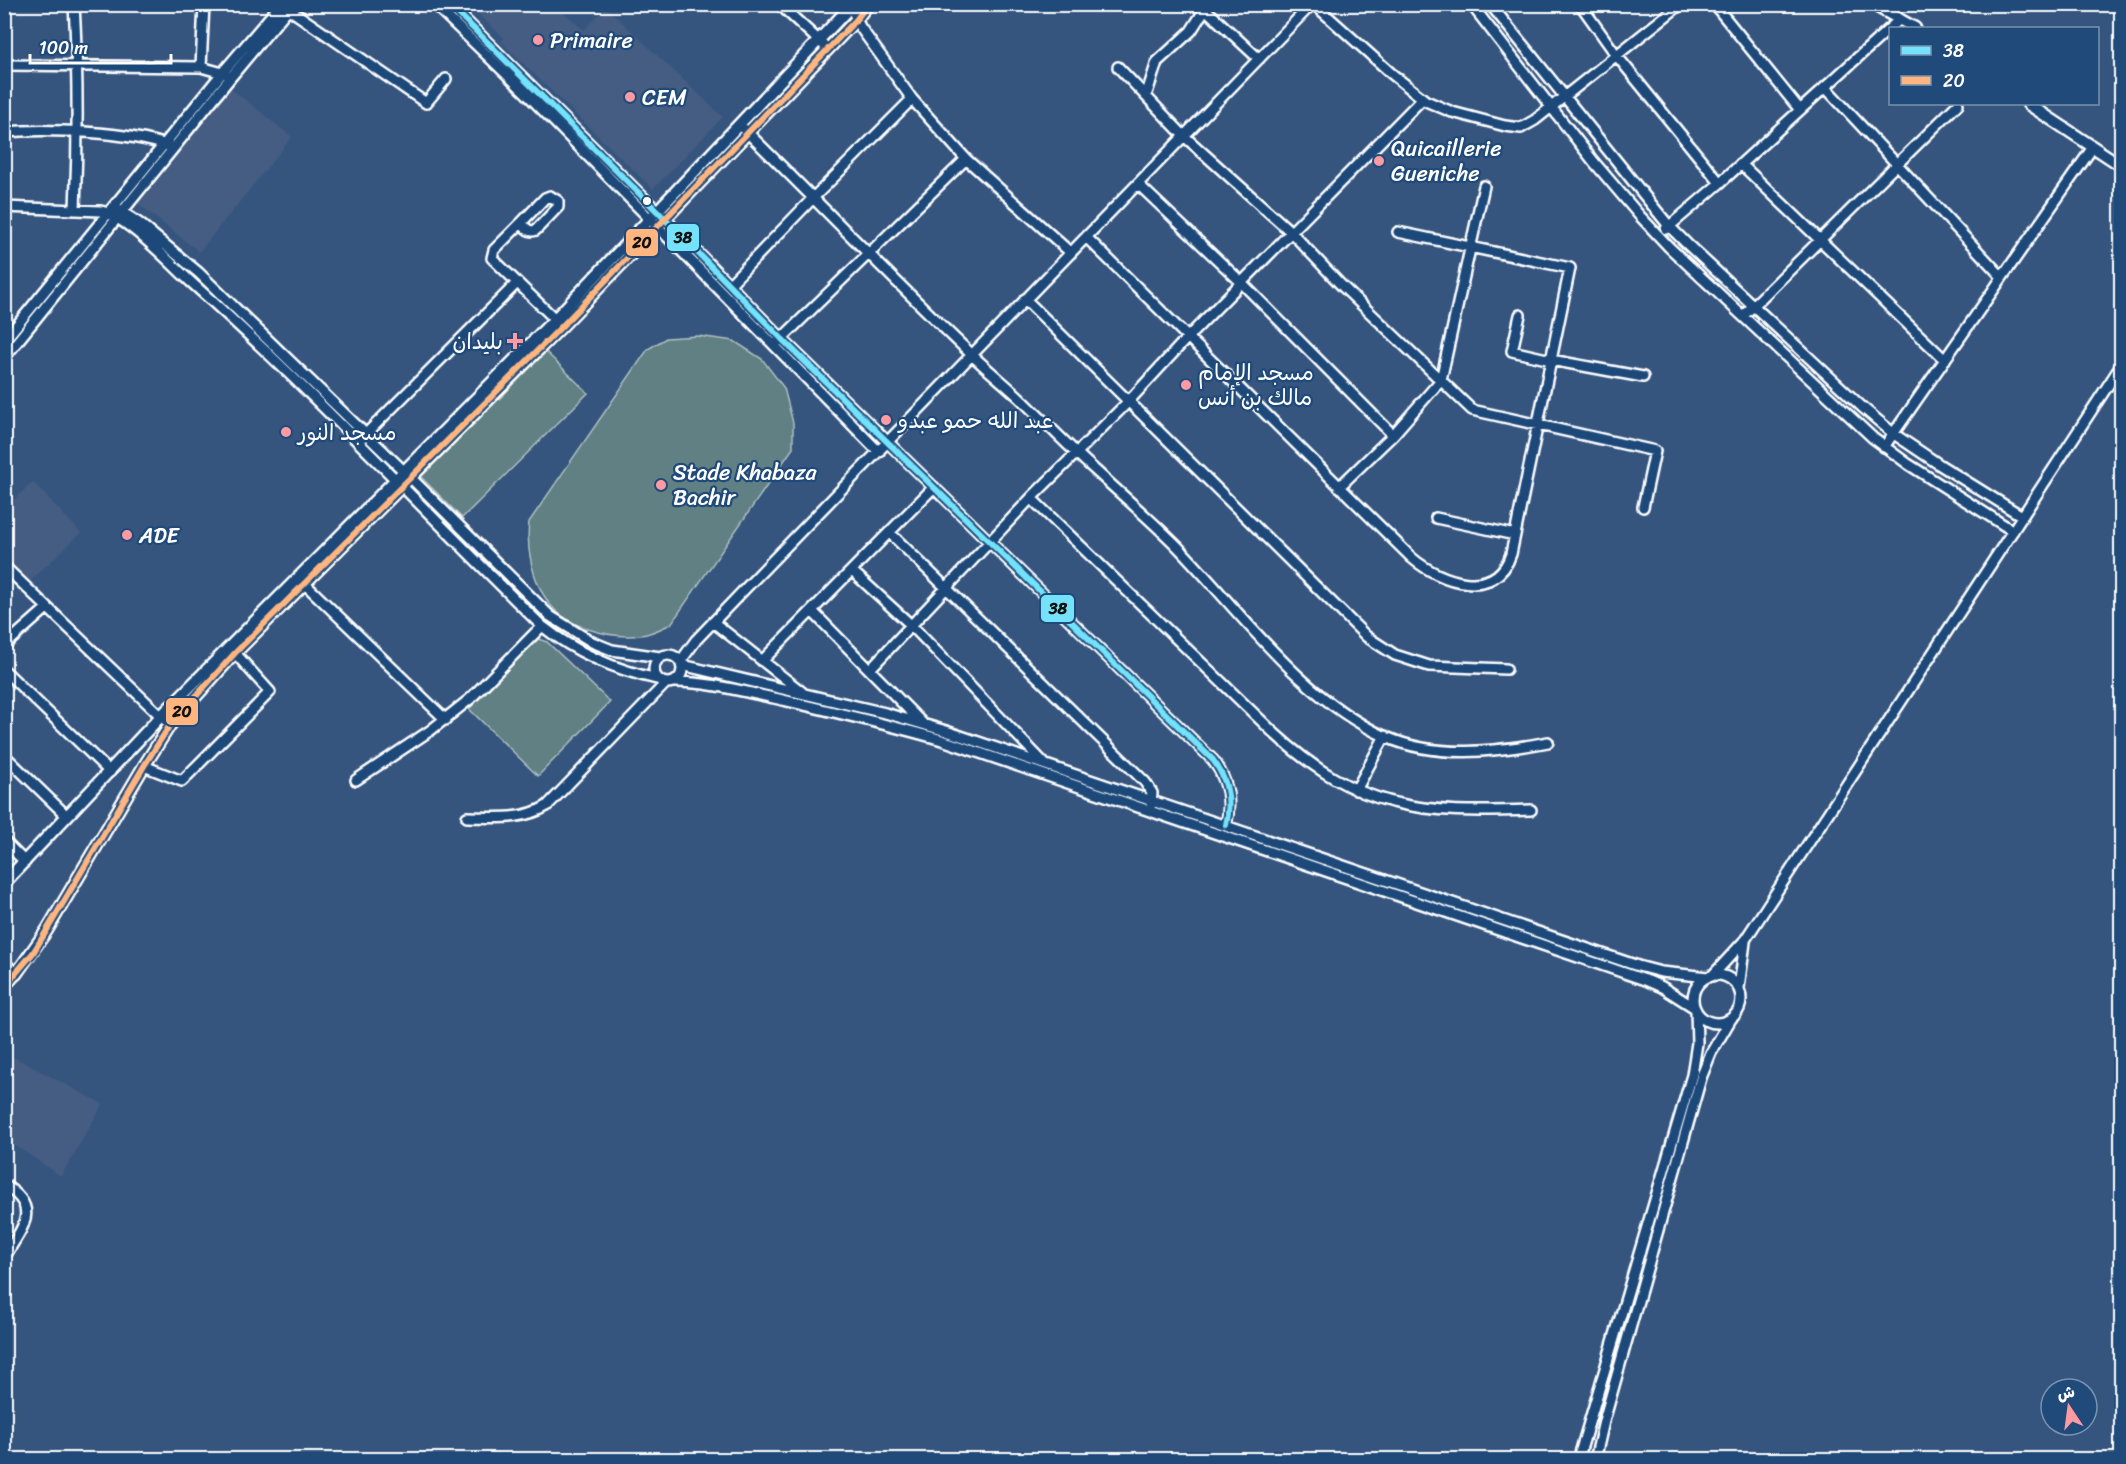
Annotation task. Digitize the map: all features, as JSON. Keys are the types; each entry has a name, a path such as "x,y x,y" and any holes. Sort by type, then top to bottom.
{"street":[{"path":"74,4 78,65 75,210"},
{"path":"201,67 204,4"},
{"path":"434,4 657,219 729,285 778,343 934,487 1212,760 1224,777 1228,794 1229,809 1226,825"},
{"path":"449,4 778,343 879,452"},
{"path":"779,4 824,45"},
{"path":"4,883 161,716 558,323 824,45 856,20 868,4"},
{"path":"681,664 696,640 713,622 1313,4 1422,99 1452,112 1514,128 1527,125 1552,107 1681,4"},
{"path":"1472,4 1594,162 1658,237 1884,447 2013,531"},
{"path":"1490,4 1669,226 1862,408 1894,434 2022,516"},
{"path":"1580,4 1617,56 1720,183"},
{"path":"1714,4 1800,110"},
{"path":"1872,4 1913,27"},
{"path":"5,356 116,212 227,74 286,6 426,103 446,79"},
{"path":"824,45 851,6"},
{"path":"851,6 856,20 912,99 966,159 1071,253"},
{"path":"1146,96 1157,62 1191,31 1202,7 1259,59"},
{"path":"1891,27 1900,19"},
{"path":"1658,237 1889,29"},
{"path":"4,65 201,67 227,74"},
{"path":"1118,67 1184,135 1291,232 1341,285 1472,410 1655,451 1643,507"},
{"path":"1825,87 2002,277"},
{"path":"729,285 912,99"},
{"path":"870,669 1031,498 1128,402 1187,338 1422,99"},
{"path":"1743,316 1957,105"},
{"path":"2030,105 2121,166"},
{"path":"744,129 971,354 1176,545 1268,644 1325,701 1365,726 1402,743 1450,751 1484,751 1548,742"},
{"path":"4,132 78,133 135,138 170,146"},
{"path":"1884,447 2093,147"},
{"path":"778,343 966,159"},
{"path":"1741,164 1945,360"},
{"path":"1138,184 1242,283 1393,435"},
{"path":"1339,487 1393,435 1441,380 1484,186"},
{"path":"4,215 8,207 116,212 199,273 358,441 403,478 559,623 592,642 612,650 675,657 681,664 682,673 666,682 546,806 518,817 467,817"},
{"path":"116,212 191,282 271,349 366,434 470,555 542,626 556,637 593,657 627,671 666,682 699,683 723,687 856,716 970,749 1648,981 1696,1009 1704,1019 1711,1022 1725,1022 1731,1019"},
{"path":"4,341 116,212"},
{"path":"521,223 492,254 493,260 558,323"},
{"path":"1086,237 1412,558 1425,569 1441,577 1458,581 1489,580 1500,575 1508,565 1570,268 1398,232"},
{"path":"191,282 199,273"},
{"path":"358,441 517,283"},
{"path":"1025,299 1366,637 1395,655 1429,666 1506,669"},
{"path":"1520,315 1512,351 1643,377"},
{"path":"1578,1460 1692,1075 1697,1043 1695,990 1745,940 2121,364"},
{"path":"4,987 47,930 170,725 235,653 305,584 403,478"},
{"path":"762,661 934,487"},
{"path":"1031,498 1294,751 1331,777 1356,790 1395,804 1419,808 1445,811 1531,810"},
{"path":"1437,518 1515,535"},
{"path":"891,533 1151,789 1153,800 1150,811"},
{"path":"4,566 170,725"},
{"path":"852,571 911,625 1046,764"},
{"path":"305,584 446,720"},
{"path":"4,646 46,608"},
{"path":"812,611 923,724"},
{"path":"713,622 804,694"},
{"path":"356,780 446,720 486,686 542,626"},
{"path":"666,682 654,675 654,665 665,656 696,640"},
{"path":"144,766 182,781 270,692 235,653"},
{"path":"681,664 923,724 1638,966 1661,972 1727,978 1739,988"},
{"path":"4,670 110,772"},
{"path":"1356,790 1385,736"},
{"path":"4,755 67,816"},
{"path":"4,841 25,862"},
{"path":"1595,1460 1701,1078 1717,1041 1741,1005 1739,988 1745,940"},
{"path":"4,962 16,974"},
{"path":"4,1185 17,1193 26,1205 26,1220 4,1258"}],"shaded area":[{"name":"CEM","path":"468,5 556,5 584,30 606,7 723,117 653,189 501,42 504,38"},
{"path":"229,87 292,137 199,252 136,202"},
{"path":"33,482 81,533 29,582 5,557 4,509"},
{"path":"4,1052 103,1104 61,1176 5,1139"}],"green space":[{"name":"Stade Khabaza Bachir","path":"698,336 734,341 762,359 784,388 793,423 793,448 671,624 649,633 629,636 590,630 566,619 556,611 542,593 531,564 528,543 529,522 648,349 666,338"},
{"path":"546,352 588,393 462,518 421,477"},
{"path":"538,639 547,642 610,702 538,776 469,709"}],"transit line":[{"name":"38","path":"449,4 782,339 1213,760 1222,775 1227,791 1229,808 1226,825"},
{"name":"20","path":"4,987 33,953 170,725 235,653 562,326 856,20 868,4"}],"place":[{"name":"Primaire","path":"538,40"},
{"name":"CEM","path":"630,97"},
{"name":"Quicaillerie Gueniche","path":"1379,161"},
{"name":"بليدان","path":"515,341"},
{"name":"مسجد الإمام مالك بن أنس","path":"1186,385"},
{"name":"عبد الله حمو عبدو","path":"886,420"},
{"name":"مسجد النور","path":"286,432"},
{"name":"Stade Khabaza Bachir","path":"661,485"},
{"name":"ADE","path":"127,535"}]}
